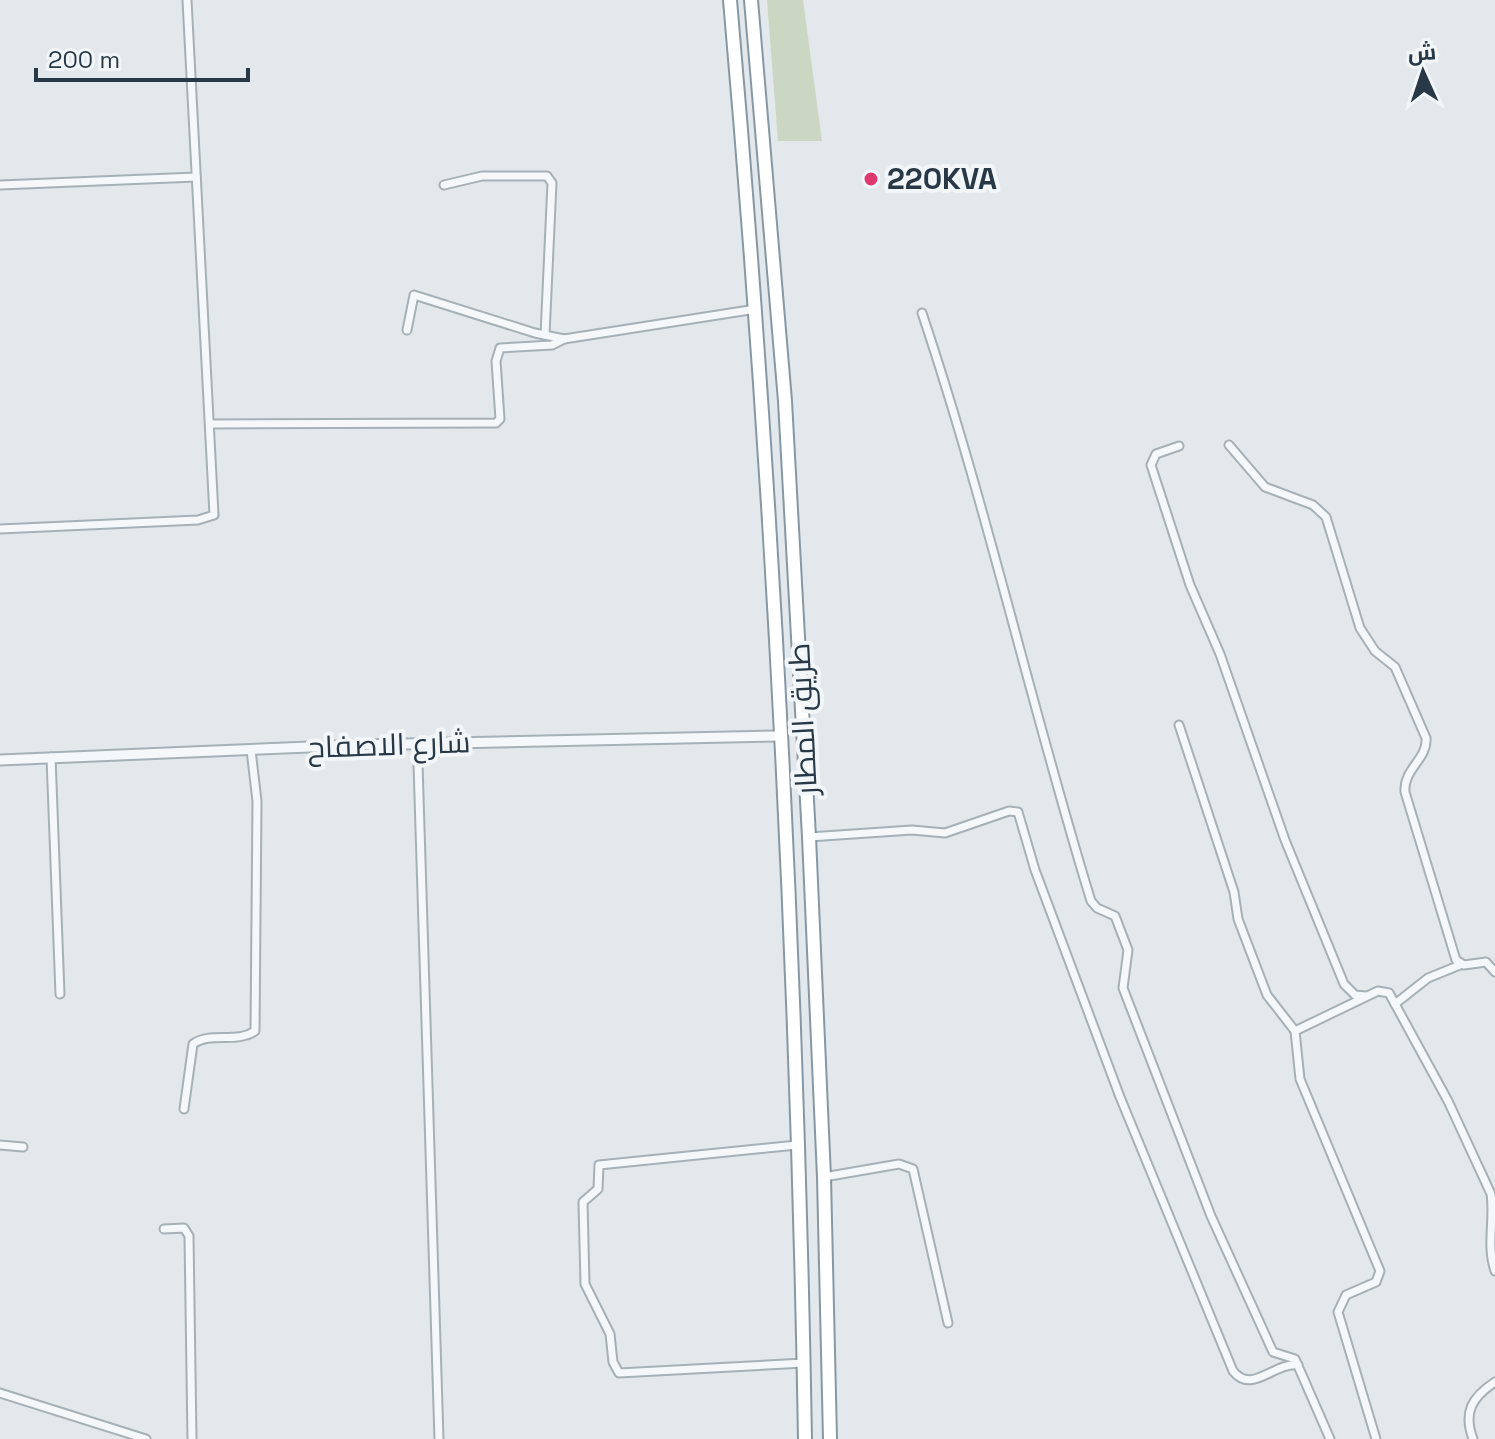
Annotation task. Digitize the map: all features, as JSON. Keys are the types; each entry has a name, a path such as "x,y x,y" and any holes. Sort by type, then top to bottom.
{"highway":[{"name":"طريق المطار","path":"730,0 756,309 779,736 797,1145 805,1439"},
{"name":"طريق المطار","path":"751,0 785,401 809,837 824,1177 830,1439"}],"street":[{"path":"0,529 210,518 215,513 187,0"},
{"path":"444,185 482,176 547,176 552,183 545,335"},
{"path":"0,185 196,177"},
{"path":"407,330 414,295 564,339"},
{"path":"210,424 496,423 500,419 496,353 500,348 552,345 564,339 756,309"},
{"path":"922,313 975,478 1091,901 1097,908 1113,913 1121,929 1128,950 1123,988 1211,1216 1273,1352 1291,1356 1298,1365 1330,1439"},
{"path":"1229,445 1265,487 1313,505 1322,512 1360,628 1375,651 1398,671 1427,742 1423,753 1406,775 1405,792 1460,965"},
{"path":"1179,446 1156,454 1151,465 1190,585 1220,654 1289,850 1344,984 1350,992 1366,996"},
{"path":"1179,725 1234,892 1238,919 1267,995 1295,1031 1300,1079 1380,1271 1376,1282 1346,1295 1338,1312 1376,1439"},
{"name":"شارع الاصفاح","path":"0,760 452,743 779,736"},
{"path":"439,1439 418,764 452,743"},
{"path":"184,1109 193,1044 200,1039 239,1038 255,1031 257,801 251,750"},
{"path":"51,757 60,994"},
{"path":"809,837 912,830 945,833 1009,811 1018,812 1035,870 1120,1097 1233,1371 1241,1379 1252,1381 1282,1366 1298,1365"},
{"path":"1395,1004 1428,978 1460,965 1482,961 1495,972"},
{"path":"1295,1031 1366,996 1385,991 1448,1101 1491,1194 1494,1207 1490,1244 1495,1271"},
{"path":"0,1145 23,1147"},
{"path":"797,1145 599,1165 598,1189 583,1202 584,1270 587,1294 610,1334 613,1362 619,1373 804,1363"},
{"path":"824,1177 899,1164 913,1169 948,1323"},
{"path":"164,1229 184,1228 189,1236 192,1439"},
{"path":"1473,1439 1468,1420 1470,1407 1477,1395 1495,1382"},
{"path":"0,1393 146,1439"}],"green space":[{"path":"767,0 803,0 822,141 778,141"}],"place":[{"name":"220KVA","path":"871,179"}]}
